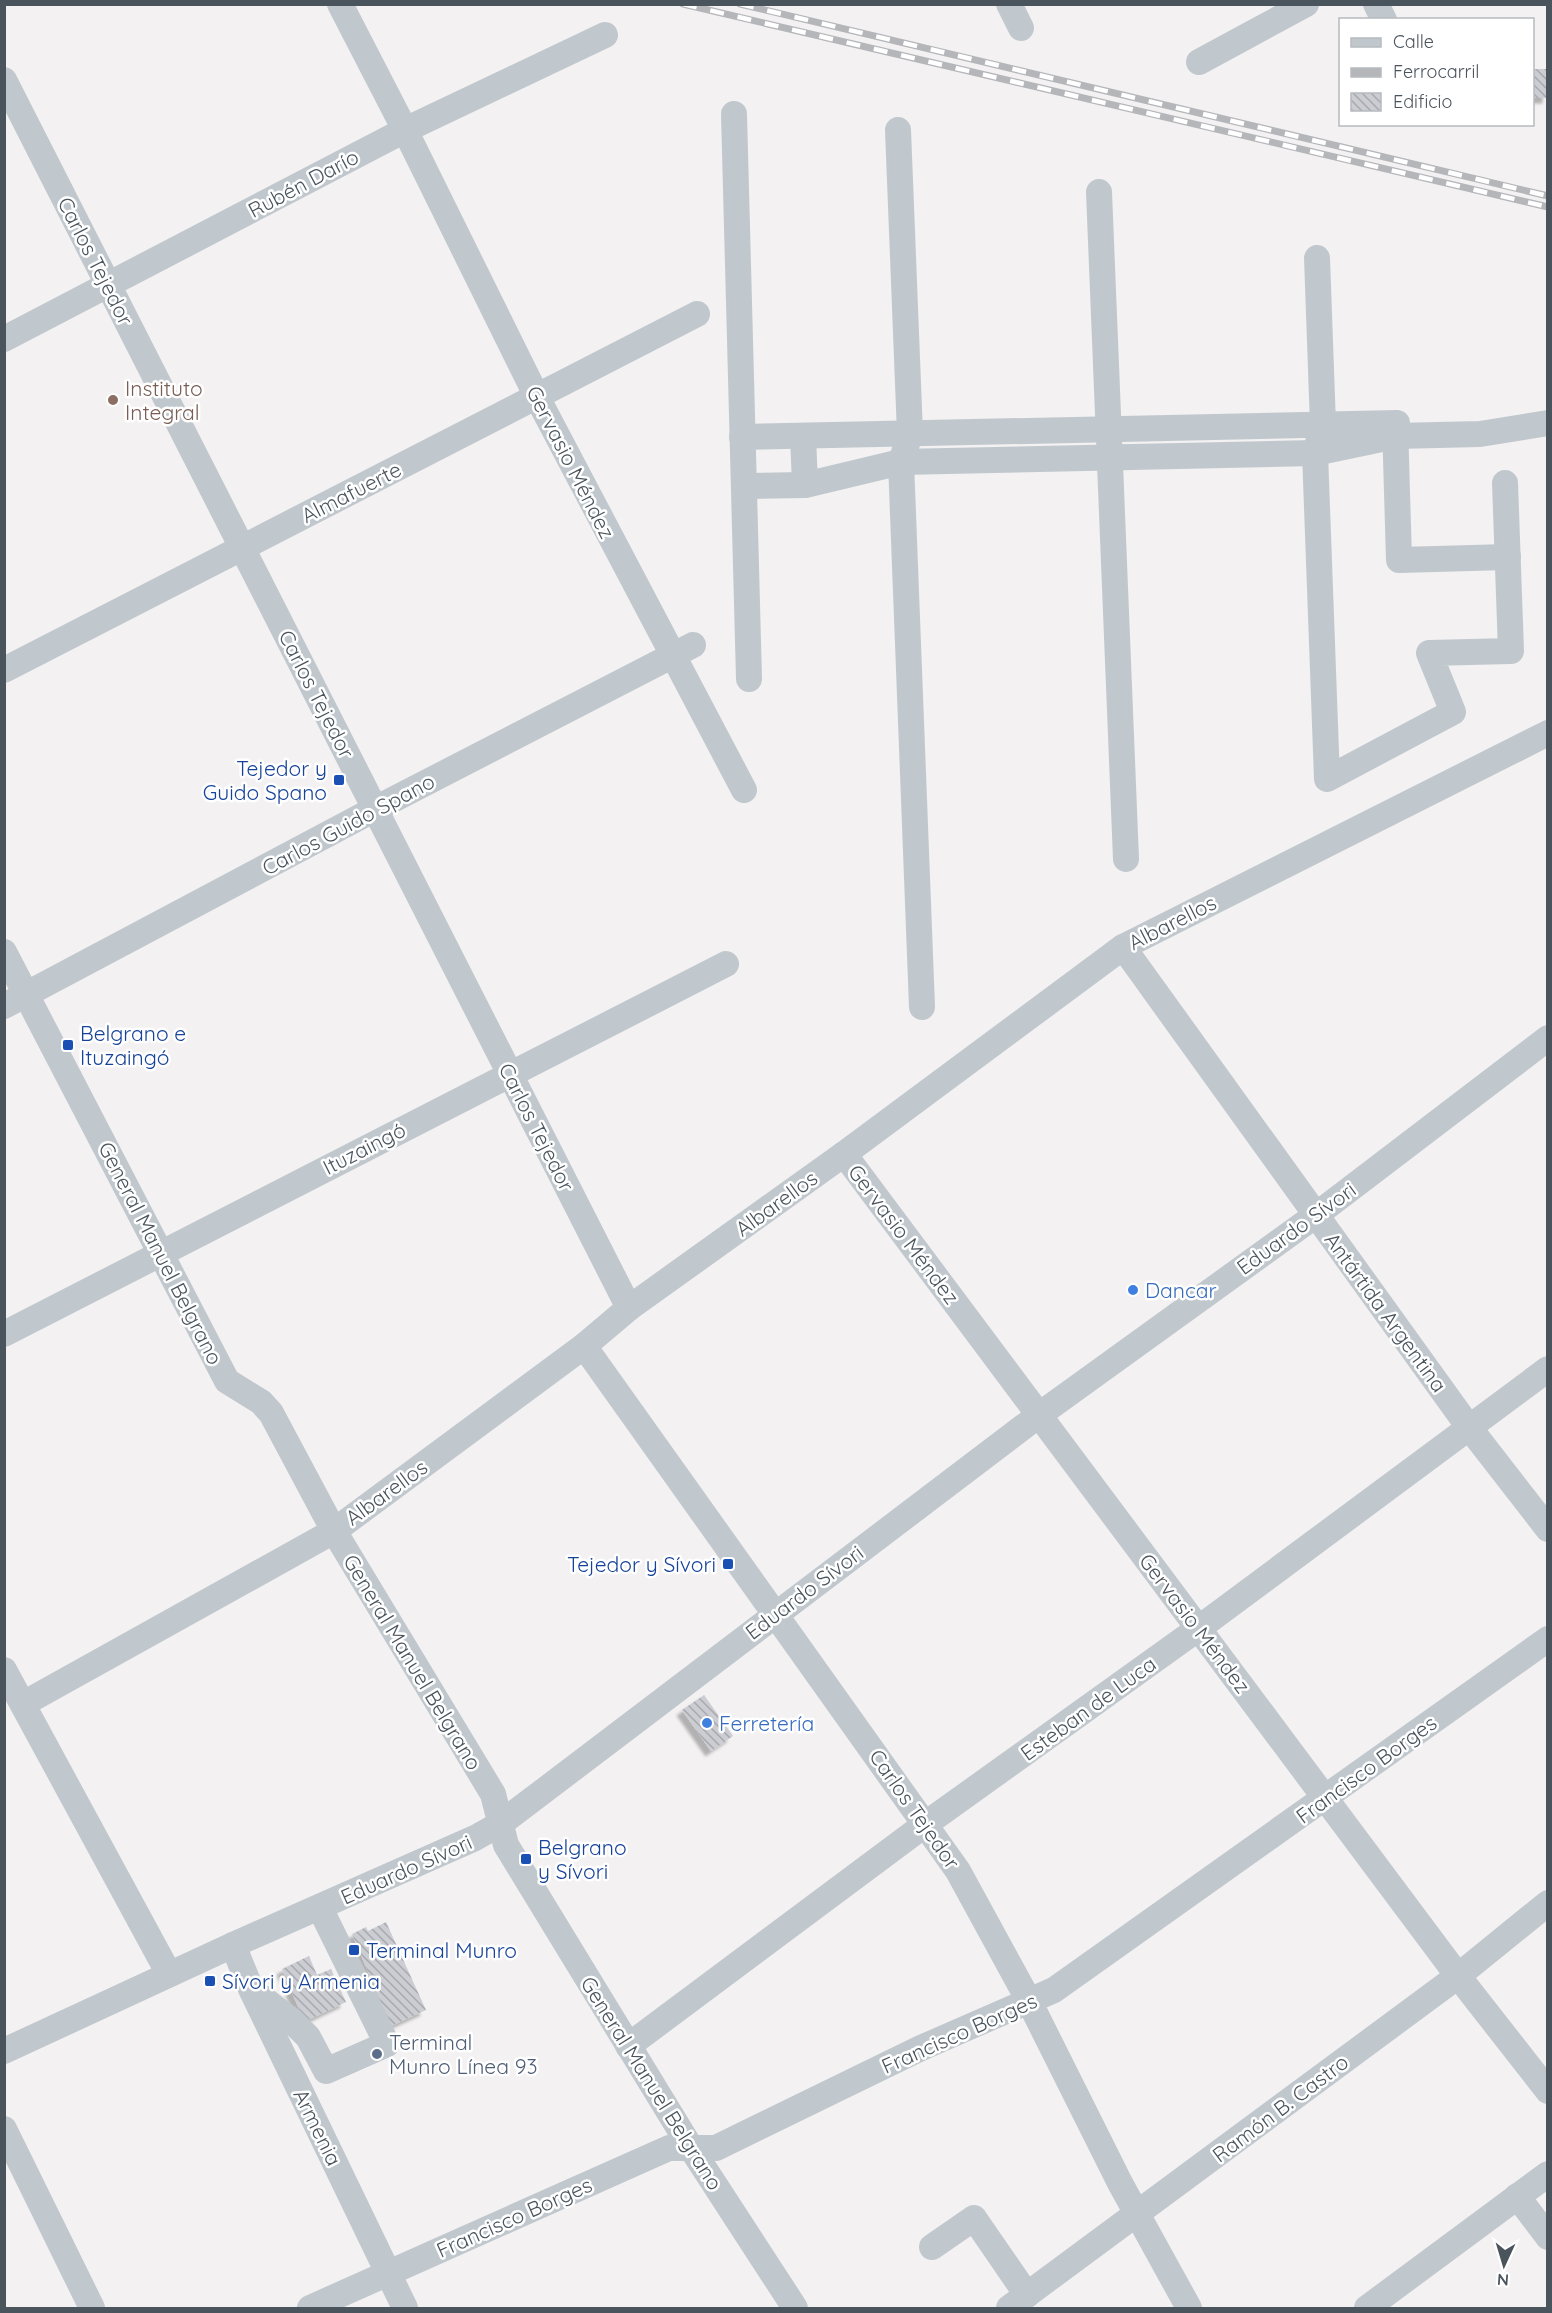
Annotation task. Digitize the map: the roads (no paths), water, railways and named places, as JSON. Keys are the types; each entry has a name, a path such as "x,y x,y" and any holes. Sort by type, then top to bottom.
{"street":[{"name":"Gervasio Méndez","path":"340,4 537,397 682,651 744,790"},
{"path":"1009,4 1021,28"},
{"path":"1198,62 1306,4"},
{"path":"1376,4 1383,18"},
{"name":"Rubén Darío","path":"4,339 405,130 605,35"},
{"name":"Carlos Tejedor","path":"4,80 244,547 629,1308"},
{"path":"734,114 749,679"},
{"path":"898,129 910,434 901,462 922,1007"},
{"path":"1099,192 1126,859"},
{"path":"1317,258 1323,425 1315,453 1327,779 1453,712 1429,652 1511,651 1505,483"},
{"name":"Almafuerte","path":"4,670 697,314"},
{"path":"742,437 1323,425 1395,430 1548,422"},
{"path":"744,486 805,485 901,462 1315,453 1395,430"},
{"path":"1395,430 1399,560 1508,557"},
{"path":"803,436 805,485"},
{"name":"Carlos Guido Spano","path":"16,1000 375,809 682,651"},
{"name":"Albarellos","path":"23,1704 334,1531 584,1346 629,1308 844,1154 1123,947 1548,733"},
{"name":"Antártida Argentina","path":"1123,947 1468,1426 1548,1529"},
{"name":"General Manuel Belgrano","path":"4,952 16,1000 162,1252 227,1381 261,1402 271,1413 334,1531 493,1794 506,1845 691,2148 795,2308"},
{"name":"Ituzaingó","path":"4,1334 509,1073 726,964"},
{"name":"Eduardo Sívori","path":"4,2051 233,1945 475,1838 500,1824 1040,1415 1316,1215 1548,1038"},
{"name":"Gervasio Méndez","path":"844,1154 1458,1976 1548,2091"},
{"name":"Carlos Tejedor","path":"584,1346 927,1823 958,1870 1189,2308"},
{"name":"Esteban de Luca","path":"628,2046 927,1823 1199,1628 1468,1426 1548,1369"},
{"name":"Francisco Borges","path":"310,2308 669,2148 716,2148 921,2048 1054,1990 1548,1639"},
{"path":"4,1670 169,1974"},
{"name":"Ramón B. Castro","path":"1018,2302 1458,1976 1548,1903"},
{"path":"251,1989 292,2021 308,2037 326,2071 387,2044 320,1908"},
{"name":"Armenia","path":"233,1945 251,1989 405,2308"},
{"path":"4,2129 92,2308"},
{"path":"1367,2308 1548,2174"},
{"path":"1517,2196 1548,2237"},
{"path":"932,2247 974,2218 1018,2302"}],"railway":[{"path":"683,4 1548,207"},
{"path":"740,4 1548,196"}],"place":[{"name":"Instituto Integral","path":"113,400"},
{"name":"Tejedor y Guido Spano","path":"339,780"},
{"name":"Belgrano e Ituzaingó","path":"68,1045"},
{"name":"Dancar","path":"1133,1290"},
{"name":"Tejedor y Sívori","path":"728,1564"},
{"name":"Ferretería","path":"707,1723"},
{"name":"Belgrano y Sívori","path":"526,1859"},
{"name":"Terminal Munro","path":"354,1950"},
{"name":"Sívori y Armenia","path":"210,1981"},
{"name":"Terminal Munro Línea 93","path":"377,2054"}]}
